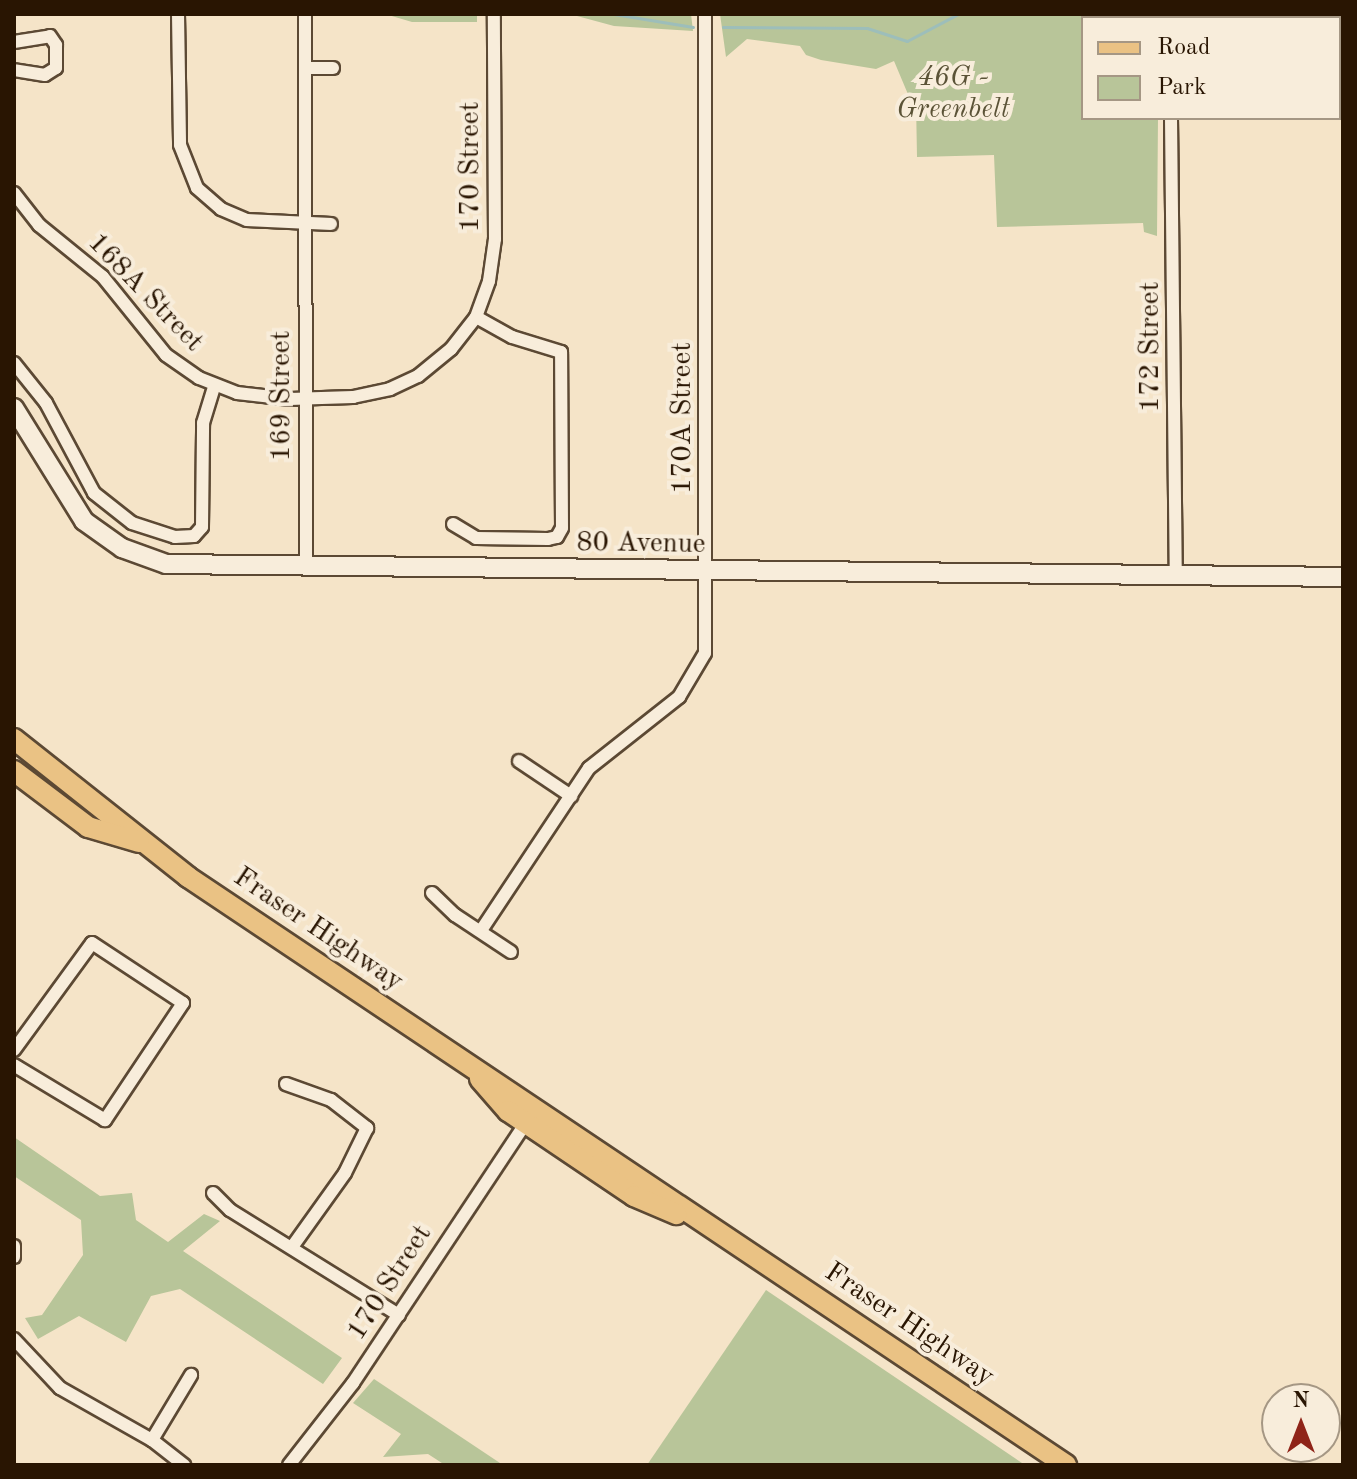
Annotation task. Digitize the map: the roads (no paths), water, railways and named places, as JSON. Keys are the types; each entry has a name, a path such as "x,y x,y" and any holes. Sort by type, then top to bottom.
{"main road":[{"name":"80 Avenue","path":"14,408 73,507 117,546 166,564 1343,577"},
{"name":"Fraser Highway","path":"14,739 146,845 283,942 462,1058 1066,1465"},
{"name":"Fraser Highway","path":"14,771 88,827 146,845"},
{"name":"Fraser Highway","path":"462,1058 508,1111 634,1196 720,1233"},
{"path":"575,1156 622,1176 633,1173"}],"street":[{"path":"178,14 180,145 195,184 221,209 239,218 331,224"},
{"name":"169 Street","path":"305,14 306,567"},
{"name":"170 Street","path":"306,399 359,396 399,385 433,365 464,335 476,317 494,245 494,14"},
{"name":"170A Street","path":"482,929 593,765 679,697 696,676 706,645 705,14"},
{"path":"14,42 50,36 56,56 56,68 45,75 14,70"},
{"path":"305,68 333,68"},
{"name":"172 Street","path":"1171,120 1176,576"},
{"name":"168A Street","path":"14,193 39,225 99,273 166,355 214,386 248,395 306,399"},
{"path":"453,524 476,538 548,539 559,535 561,352 518,339 476,317"},
{"path":"14,363 46,403 94,493 127,521 175,537 194,536 202,527 203,423 214,386"},
{"path":"519,761 571,796"},
{"path":"432,893 455,915 482,929 511,952"},
{"path":"14,1050 92,943 183,1003 105,1120 14,1065"},
{"path":"286,1084 331,1100 367,1128 345,1173 292,1247"},
{"name":"170 Street","path":"289,1465 399,1315 526,1123"},
{"path":"213,1193 230,1210 399,1315"},
{"path":"14,1246 14,1257"},
{"path":"14,1339 60,1388 152,1440 184,1465"},
{"path":"152,1440 191,1375"}],"waterway":[{"path":"614,14 693,27"},
{"path":"723,27 867,28 907,41 958,14"}],"park label":[{"name":"46G - Greenbelt","path":"953,94"}]}
